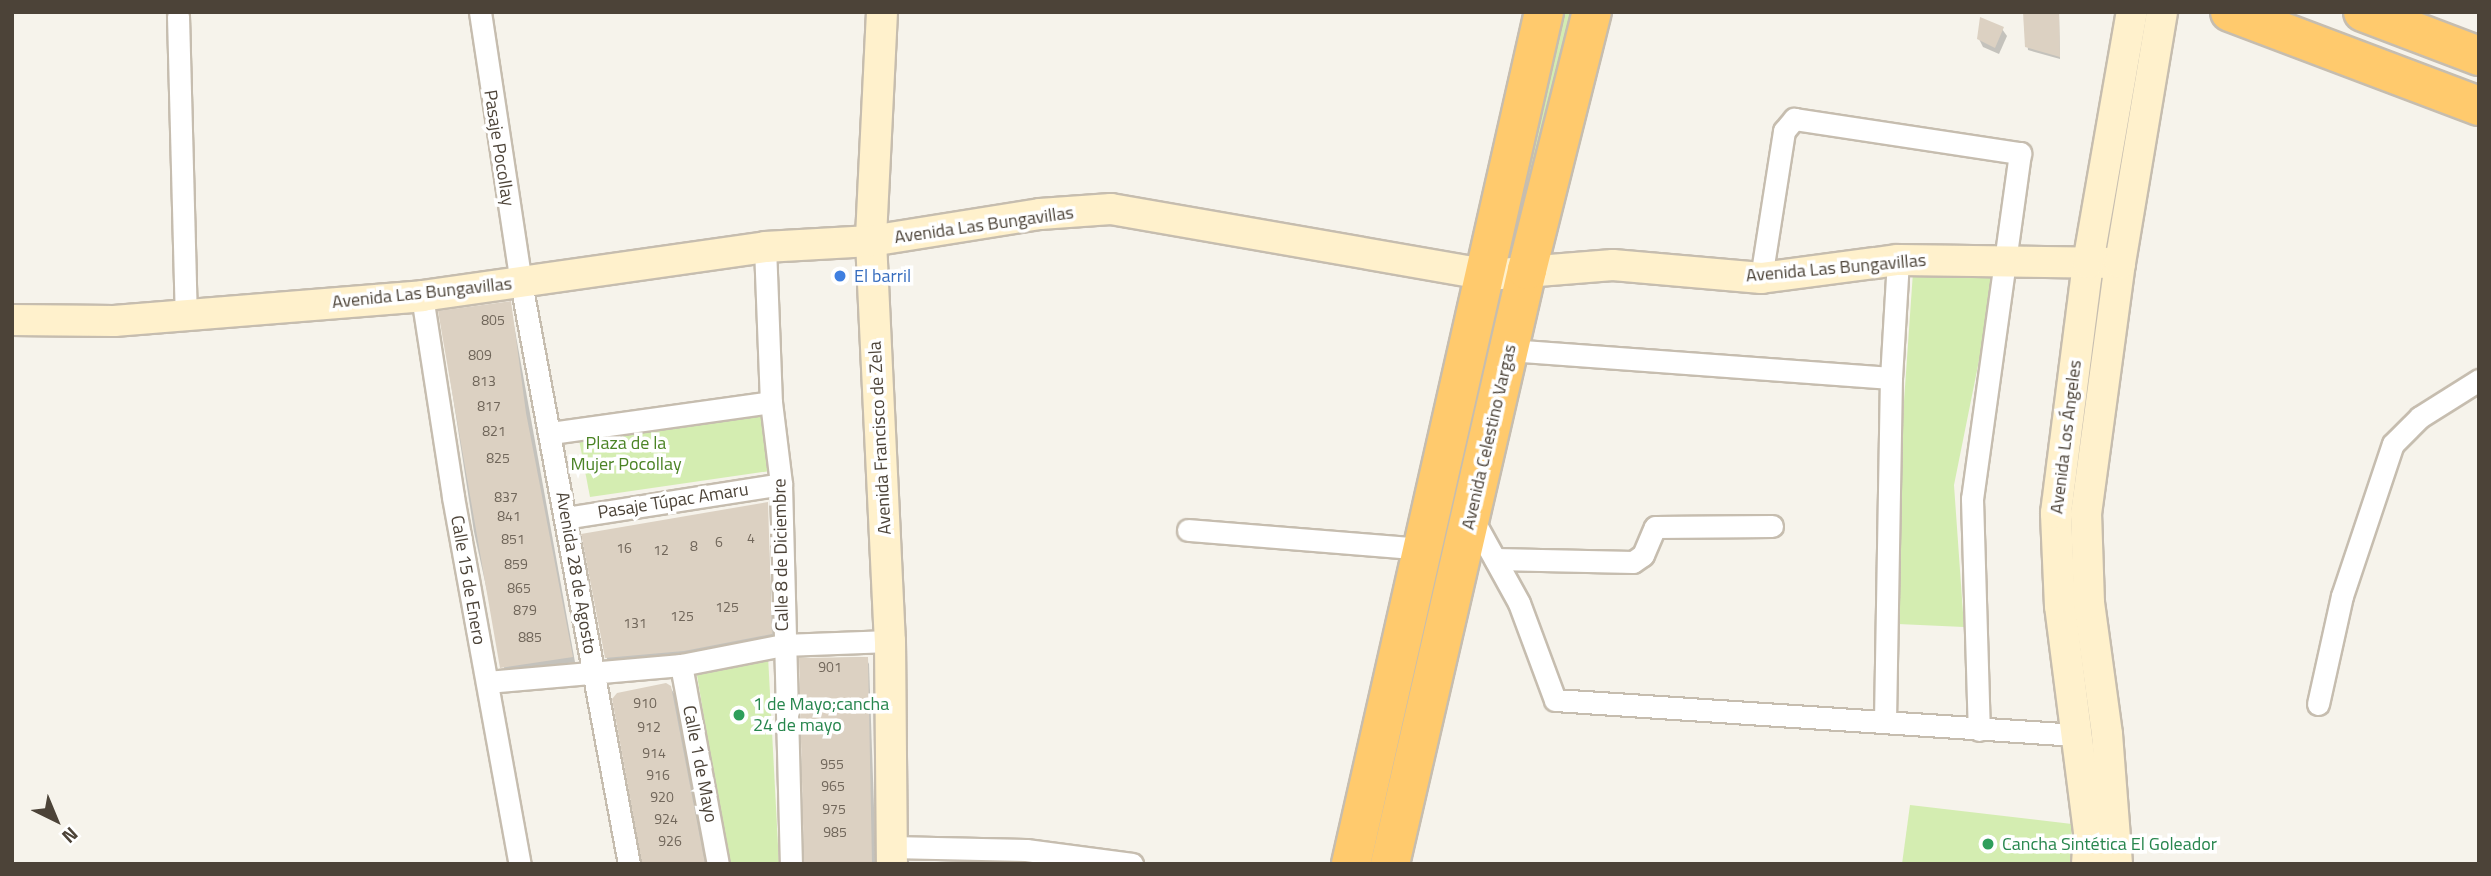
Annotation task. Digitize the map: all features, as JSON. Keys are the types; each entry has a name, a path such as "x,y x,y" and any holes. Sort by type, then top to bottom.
{"highway":[{"path":"1351,864 1488,275 1544,12"},
{"name":"Avenida Celestino Vargas","path":"1390,864 1527,270 1592,12"},
{"path":"2230,12 2479,106"},
{"path":"2363,12 2479,57"},
{"path":"1444,462 1481,469"}],"street":[{"name":"Pasaje Pocollay","path":"480,12 521,283"},
{"name":"Avenida Francisco de Zela","path":"882,12 871,241 890,641 891,855"},
{"name":"Avenida Los Ángeles","path":"2117,864 2077,735 2060,606 2056,513 2088,263 2132,12"},
{"name":"Avenida Los Ángeles","path":"2087,864 2100,812 2085,558 2086,514 2120,263 2162,12"},
{"path":"178,16 186,315"},
{"path":"1761,278 1784,131 1794,118 2020,153 1972,499 1979,730"},
{"name":"Avenida Las Bungavillas","path":"12,320 114,321 422,296 765,247 871,241 1040,214 1111,209 1488,275 1613,265 1761,278 1898,260 2120,263"},
{"name":"Calle 8 de Diciembre","path":"765,247 771,402 781,484 783,645 791,864"},
{"path":"1885,720 1891,378 1898,260"},
{"name":"Avenida 28 de Agosto","path":"521,283 629,864"},
{"name":"Calle 15 de Enero","path":"422,296 520,864"},
{"path":"1509,350 1891,378"},
{"path":"2318,704 2342,596 2393,444 2420,417 2479,380"},
{"path":"551,433 771,402"},
{"name":"Pasaje Túpac Amaru","path":"565,518 781,484"},
{"path":"1471,515 1518,603 1555,700 1885,720 1979,730 2077,735"},
{"path":"1495,559 1633,562 1643,555 1655,527 1772,526"},
{"path":"1188,530 1424,549"},
{"path":"487,682 594,669 681,665 783,645 890,641"},
{"name":"Calle 1 de Mayo","path":"681,665 719,864"},
{"path":"891,855 1027,857 1132,864"}],"green space":[{"path":"1553,12 1578,12 1517,245 1509,243"},
{"path":"1997,271 1954,485 1964,627 1898,624 1902,430 1913,272"},
{"name":"Plaza de la Mujer Pocollay","path":"767,396 770,471 590,497 576,424"},
{"path":"768,656 779,864 728,864 696,669"},
{"name":"Cancha Sintética El Goleador","path":"1910,805 2072,824 2070,864 1902,864"}],"building":[{"path":"2023,12 2059,12 2060,57 2025,47"},
{"path":"1980,17 2004,27 1995,48 1977,39"},
{"path":"511,301 526,413 573,657 500,668 438,311"},
{"path":"768,502 772,634 684,651 605,658 581,534"},
{"path":"868,657 872,864 804,864 799,658"},
{"path":"666,683 671,686 705,864 642,864 612,699 617,693"}],"place":[{"name":"El barril","path":"840,276"},
{"name":"1 de Mayo;cancha 24 de mayo","path":"739,715"},
{"name":"Cancha Sintética El Goleador","path":"1988,844"}]}
